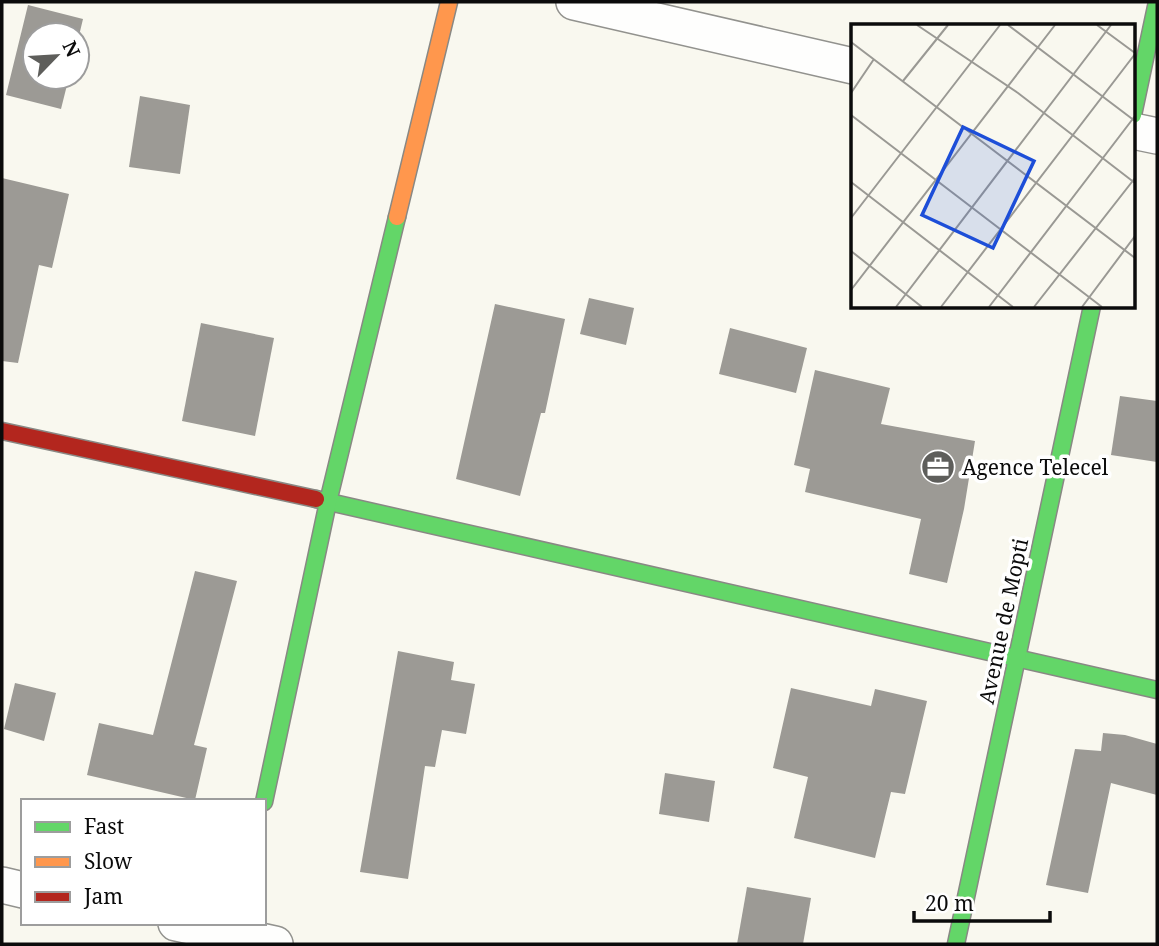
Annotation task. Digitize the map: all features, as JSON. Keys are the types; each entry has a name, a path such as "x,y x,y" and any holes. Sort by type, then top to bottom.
{"street":[{"path":"265,799 328,502 449,2"},
{"path":"574,2 851,66"},
{"path":"1134,110 1157,2"},
{"path":"1134,131 1157,136"},
{"name":"Avenue de Mopti","path":"956,944 1092,308"},
{"path":"2,431 1157,690"},
{"path":"2,885 21,890"},
{"path":"186,925 275,944"}],"building":[{"path":"28,5 83,19 83,21 24,21"},
{"path":"21,34 21,91 66,91 61,109 6,95"},
{"path":"140,96 190,105 180,174 129,167"},
{"path":"2,178 69,194 52,268 39,265 18,363 2,361"},
{"path":"589,298 634,308 626,345 580,334"},
{"path":"495,304 565,319 545,413 541,413 520,496 456,479"},
{"path":"201,323 274,338 255,436 182,421"},
{"path":"730,328 807,348 796,393 719,374"},
{"path":"815,370 890,388 881,424 975,441 964,509 947,583 909,574 921,519 805,492 810,469 794,465"},
{"path":"1120,396 1157,401 1157,462 1111,455"},
{"path":"195,571 237,581 194,745 207,748 195,799 87,775 99,723 153,735"},
{"path":"398,651 454,662 451,680 475,684 466,734 442,730 435,767 425,766 408,879 360,872"},
{"path":"15,683 56,693 44,741 4,729"},
{"path":"791,688 871,706 875,689 927,701 905,794 891,792 875,858 794,838 808,777 773,768"},
{"path":"1103,733 1125,735 1157,744 1157,795 1111,783 1088,893 1046,885 1075,749 1101,751"},
{"path":"665,773 715,781 709,822 659,814"},
{"path":"747,887 811,898 803,944 737,944"}],"traffic: fast":[{"path":"1134,110 1157,2"},
{"path":"265,799 328,502 397,217"},
{"path":"956,944 1092,308"},
{"path":"316,499 1157,690"}],"traffic: slow":[{"path":"397,217 449,2"}],"traffic: jam":[{"path":"2,431 316,499"}],"place":[{"name":"Agence Telecel","path":"938,467"}]}
